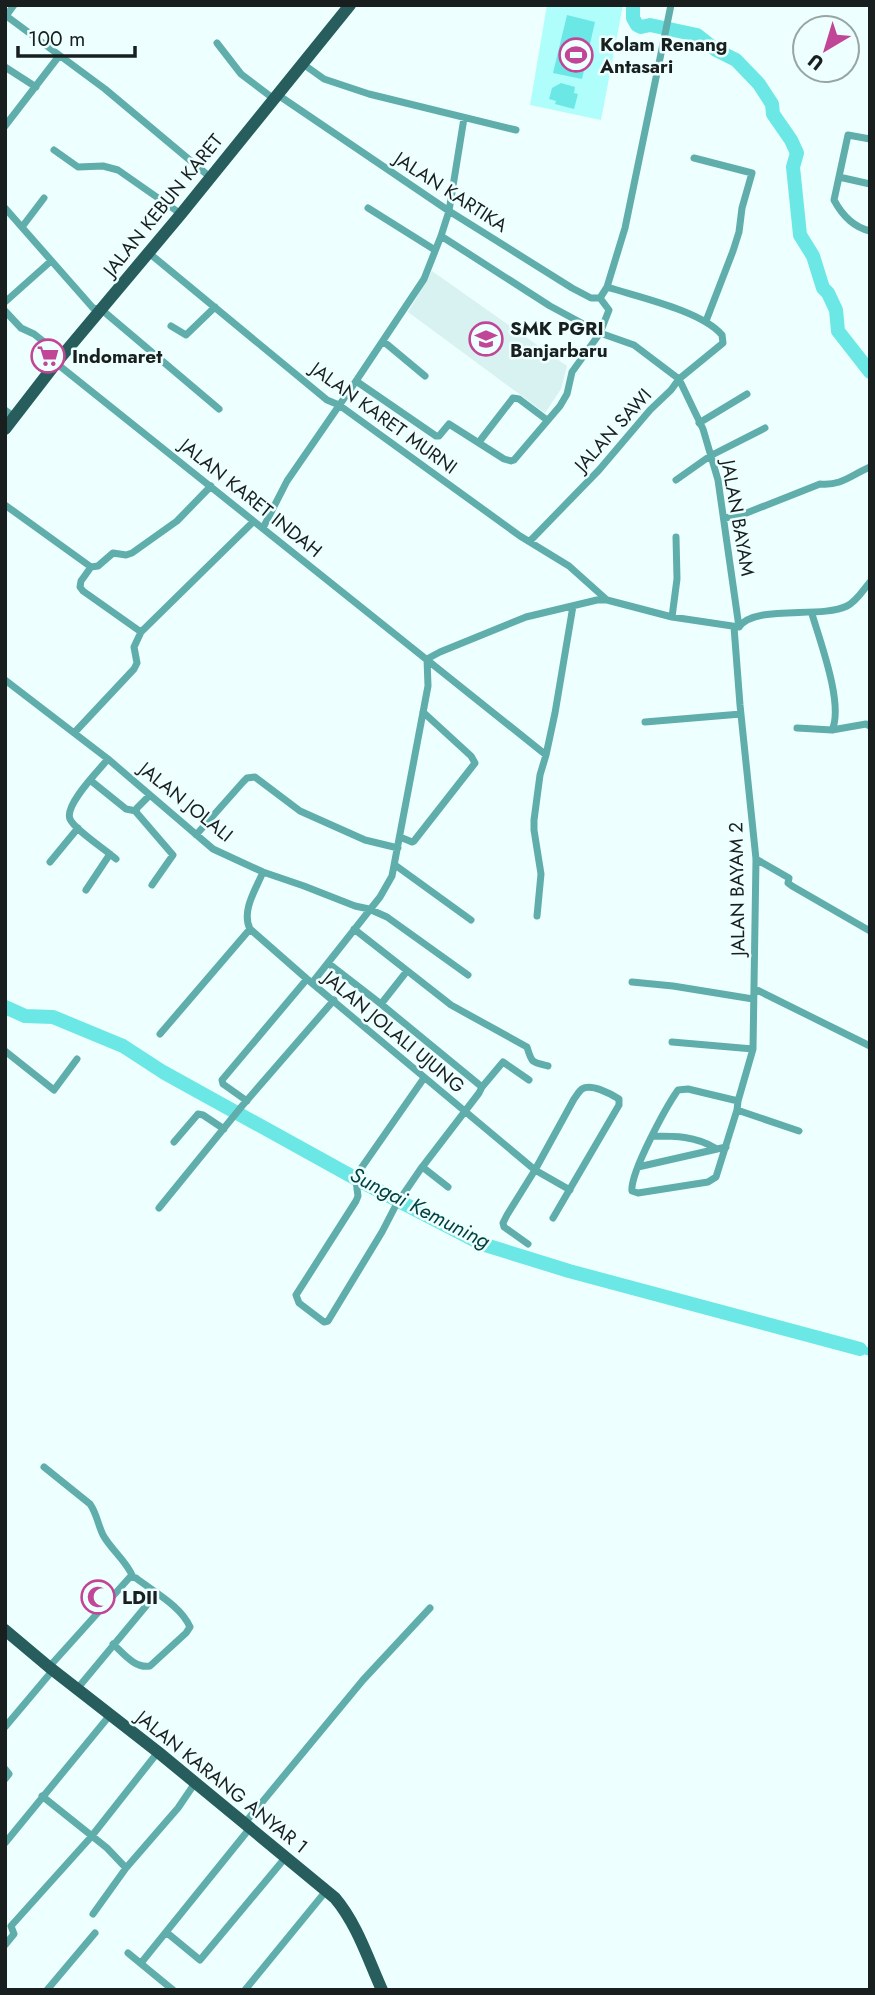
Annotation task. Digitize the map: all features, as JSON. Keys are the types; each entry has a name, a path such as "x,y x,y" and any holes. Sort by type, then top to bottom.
{"main road":[{"name":"JALAN KEBUN KARET","path":"5,429 10,413 102,310 350,5"},
{"name":"JALAN KARANG ANYAR 1","path":"5,1630 326,1891 343,1908 357,1932 382,1990"}],"street":[{"path":"14,5 6,16 105,89 210,177"},
{"path":"356,382 436,436 449,424 511,461 550,418 567,394 572,372 600,333 608,310 600,298 607,287 631,205 671,5"},
{"name":"JALAN KARTIKA","path":"217,43 241,74 449,211 572,288 591,298 600,298"},
{"path":"5,126 60,56"},
{"path":"303,64 324,79 369,94 516,130"},
{"path":"5,67 36,87"},
{"path":"263,528 287,481 424,279 449,211 464,118"},
{"path":"870,139 848,135 834,194 835,204 852,223 860,229 870,231"},
{"path":"54,150 78,167 103,166 118,170 181,214"},
{"path":"607,287 706,321 739,232 742,208 752,173 694,158"},
{"path":"839,177 870,184"},
{"path":"22,227 44,198"},
{"path":"5,208 93,308 102,310 219,409"},
{"path":"368,208 435,250"},
{"path":"441,236 550,306 600,333 634,345 678,379"},
{"name":"JALAN KARET MURNI","path":"149,253 327,400 339,405 569,566 607,600"},
{"path":"5,302 51,261"},
{"path":"171,326 187,335 215,307"},
{"name":"JALAN KARET INDAH","path":"5,311 20,328 34,334 59,359 253,522 546,755"},
{"name":"JALAN SAWI","path":"530,541 599,470 678,379 723,343 718,331 706,321"},
{"path":"383,341 425,376"},
{"name":"JALAN BAYAM","path":"678,379 699,423 718,480 737,627"},
{"path":"699,423 747,394"},
{"path":"479,442 513,398 519,399 547,419"},
{"path":"676,481 710,456 765,428"},
{"path":"725,518 744,514 820,484 841,483 870,467"},
{"path":"5,505 91,567 98,566 113,554 130,554 177,521 211,486"},
{"path":"74,733 134,669 137,663 134,647 141,632 253,522"},
{"path":"673,617 677,579 676,537"},
{"path":"91,567 79,587 141,632"},
{"path":"244,1104 222,1080 328,963 387,888 395,865 428,686 427,659 526,617 597,600 607,600 673,617 737,627 760,616 790,612 812,614 850,605 870,582"},
{"path":"537,916 541,874 534,820 540,775 555,713 573,606"},
{"path":"812,614 832,685 836,709 832,730"},
{"name":"JALAN BAYAM 2","path":"638,1167 631,1189 635,1193 714,1179 718,1174 753,1049 756,859 741,715 737,627"},
{"name":"JALAN JOLALI","path":"5,680 108,759 213,849 263,873 387,917 468,975"},
{"path":"400,838 414,841 475,763 471,756 423,712"},
{"path":"645,722 741,715"},
{"path":"797,728 832,730 866,724 870,726"},
{"path":"86,890 113,856 78,828 69,815 73,802 108,759"},
{"path":"196,835 243,782 252,777 300,811 365,840 398,848"},
{"path":"90,780 126,809 136,811 173,855 152,885"},
{"path":"136,811 150,795"},
{"path":"50,862 78,828"},
{"path":"756,859 789,878 788,883 792,886 870,931"},
{"path":"395,865 471,920"},
{"path":"160,1034 250,929 246,916 263,873"},
{"name":"JALAN JOLALI UJUNG","path":"250,929 535,1170 570,1190"},
{"path":"354,929 451,1005 527,1047 529,1058 533,1062 548,1066"},
{"path":"328,963 482,1087"},
{"path":"381,1004 407,971"},
{"path":"632,982 753,999"},
{"path":"755,989 870,1046"},
{"path":"159,1208 334,1000"},
{"path":"672,1042 753,1049"},
{"path":"5,1051 54,1090 77,1059"},
{"path":"424,1078 362,1167 356,1181 356,1201 296,1295 299,1303 324,1322 328,1321 404,1192 503,1062 529,1080"},
{"path":"528,1244 504,1227 503,1223 574,1099 584,1087 592,1087 619,1099 619,1105 553,1218"},
{"path":"638,1167 673,1098 681,1089 738,1105 799,1131"},
{"path":"174,1142 196,1115 200,1114 224,1129"},
{"path":"653,1136 689,1137 716,1148"},
{"path":"638,1167 726,1147"},
{"path":"422,1167 448,1187"},
{"path":"44,1467 95,1510 104,1537 129,1567 132,1577 176,1609 190,1627 150,1666 134,1663 113,1644"},
{"path":"5,1727 51,1668 132,1577"},
{"path":"76,1689 156,1594"},
{"path":"141,1964 363,1680 430,1608"},
{"path":"5,1843 110,1715"},
{"path":"5,1945 15,1934 11,1927 91,1837 158,1752"},
{"path":"5,1769 9,1772 5,1779"},
{"path":"93,1914 195,1783"},
{"path":"42,1796 107,1848 127,1868"},
{"path":"166,1932 200,1960 285,1857"},
{"path":"246,1990 326,1891"},
{"path":"47,1990 95,1933"},
{"path":"128,1953 173,1990"}],"shaded area":[{"name":"Kolam Renang Antasari","path":"547,5 623,5 601,120 530,105"},
{"path":"567,15 595,22 582,79 553,73"},
{"path":"561,83 575,87 574,93 578,94 574,109 555,104 556,101 549,99 552,88"},
{"name":"SMK PGRI Banjarbaru","path":"432,271 567,366 561,389 545,413 408,312"}],"waterway":[{"path":"633,5 633,18 637,25 650,25 697,35 716,50 736,60 759,84 772,104 773,114 797,153 793,167 800,235 813,256 823,288 836,310 838,331 870,372"},
{"name":"Sungai Kemuning","path":"5,1007 25,1016 53,1017 123,1046 163,1072 362,1182 482,1244 569,1271 860,1349"},
{"path":"860,1349 870,1352"}],"place":[{"name":"Kolam Renang Antasari","path":"576,55"},
{"name":"SMK PGRI Banjarbaru","path":"486,339"},
{"name":"Indomaret","path":"48,356"},
{"name":"LDII","path":"98,1597"}]}
